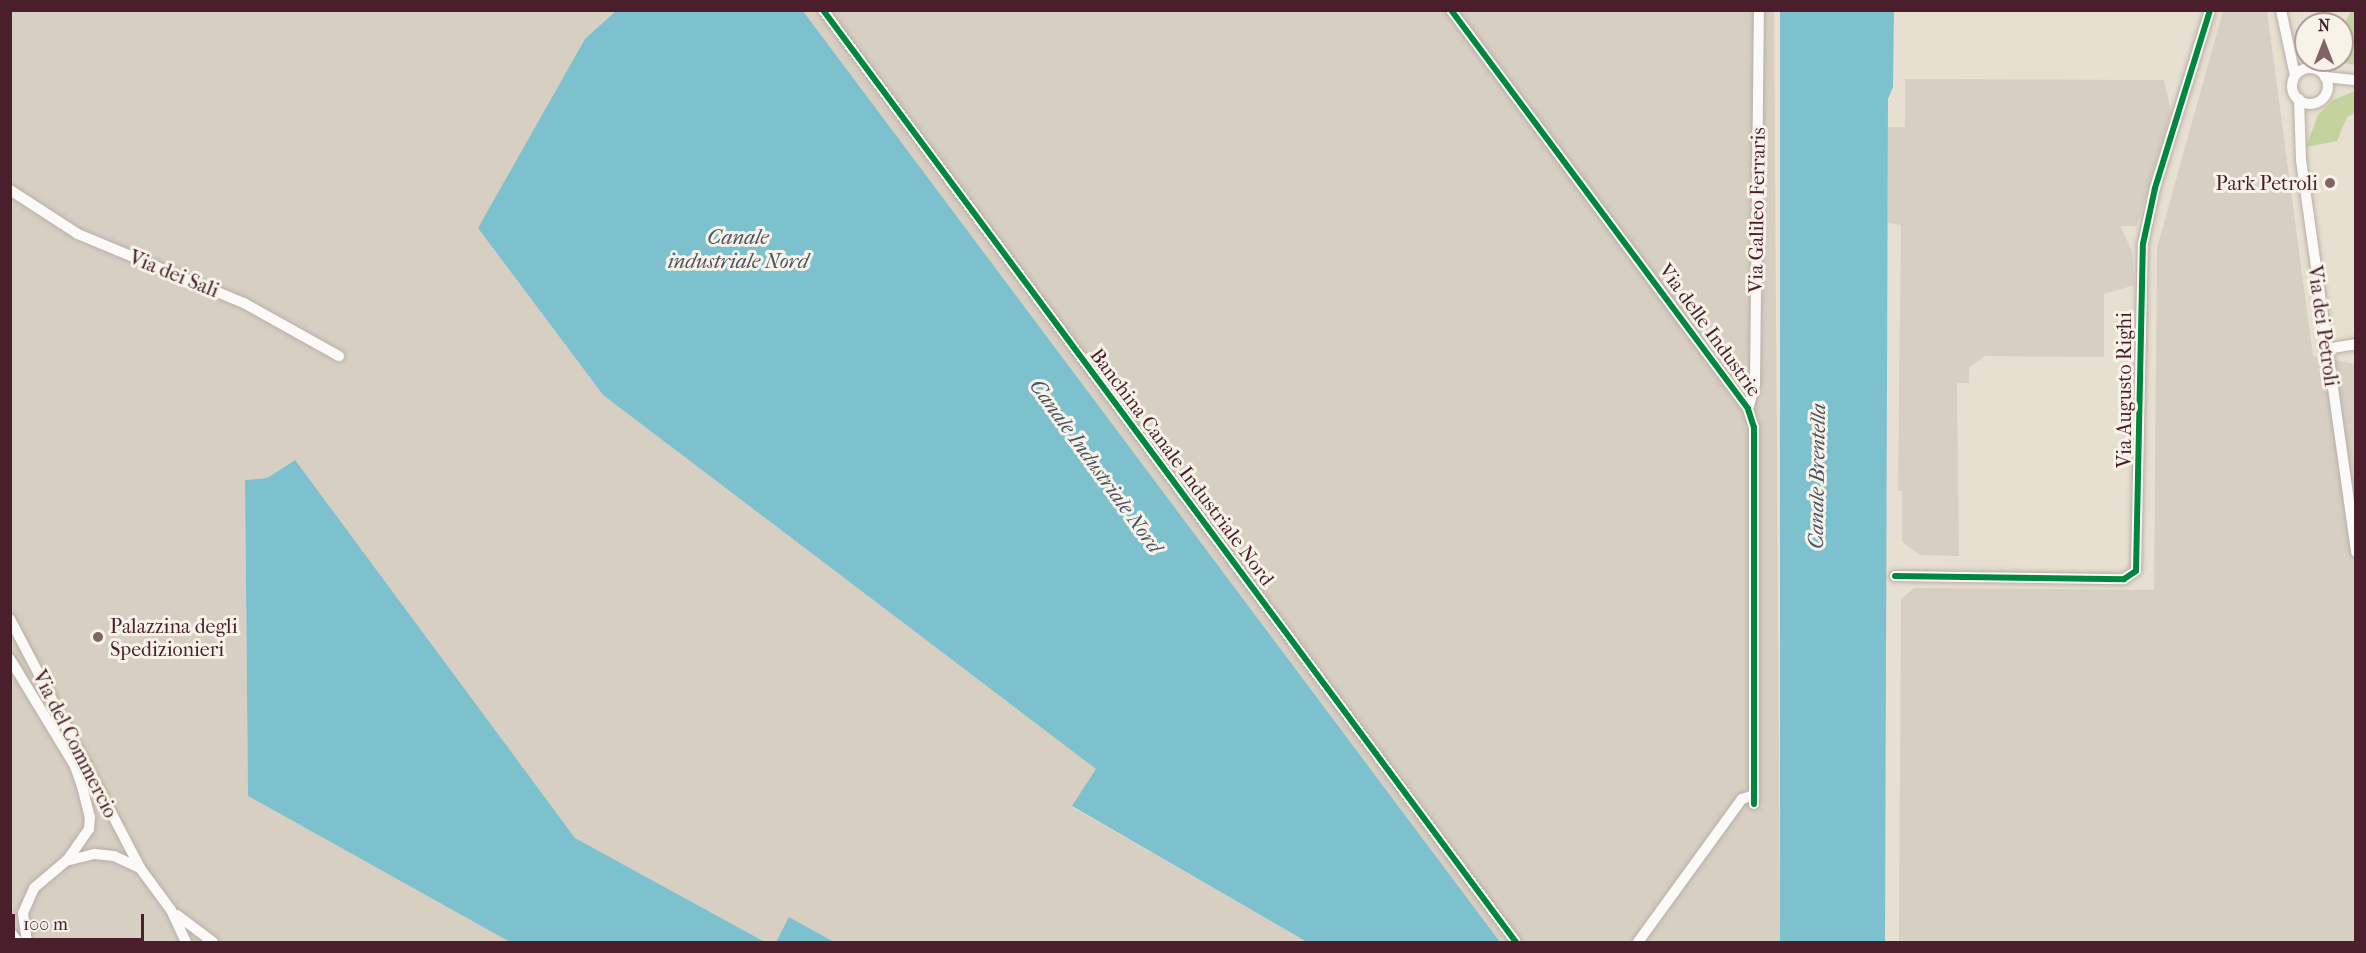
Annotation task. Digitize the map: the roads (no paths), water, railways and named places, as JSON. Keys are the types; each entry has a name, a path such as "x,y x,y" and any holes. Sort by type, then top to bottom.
{"street":[{"name":"Banchina Canale Industriale Nord","path":"823,10 1515,942"},
{"name":"Via delle Industrie","path":"1451,10 1748,409 1754,427 1754,800 1742,799 1638,942"},
{"name":"Via Galileo Ferraris","path":"1748,409 1755,384 1760,10"},
{"name":"Via Augusto Righi","path":"1895,576 2124,579 2136,571 2140,560 2143,244 2155,188 2210,10"},
{"path":"2281,10 2284,34 2295,76 2293,86 2299,99 2314,103"},
{"path":"2284,34 2294,47"},
{"path":"2295,76 2302,72"},
{"path":"2318,72 2325,76 2354,80"},
{"path":"2325,76 2327,91"},
{"path":"2301,160 2304,124 2314,103 2327,91 2354,80"},
{"name":"Via dei Petroli","path":"2299,99 2301,160 2355,552"},
{"name":"Via dei Sali","path":"10,190 78,234 244,303 339,356"},
{"path":"2326,348 2355,344"},
{"name":"Via del Commercio","path":"10,619 140,868 171,910"},
{"name":"Via del Commercio","path":"10,659 75,766 82,786 90,817 88,829 66,861"},
{"path":"27,942 23,913 29,897 41,880 66,861 106,855 140,868"},
{"path":"171,910 186,942"},
{"path":"171,910 213,942"},
{"path":"10,932 18,942"}],"water":[{"name":"Canale industriale Nord","path":"617,10 803,11 1500,942 1307,942 1072,806 1096,769 603,395 478,228 585,39"},
{"name":"Canale Brentella","path":"1780,11 1894,11 1893,87 1888,99 1885,942 1780,942"},
{"path":"295,460 575,838 765,942 510,942 248,796 245,480 267,478"},
{"path":"789,917 834,942 776,942"}],"place":[{"name":"Park Petroli","path":"2330,183"},
{"name":"Palazzina degli Spedizionieri","path":"98,637"}],"water label":[{"name":"Canale Industriale Nord","path":"1096,466"}]}
